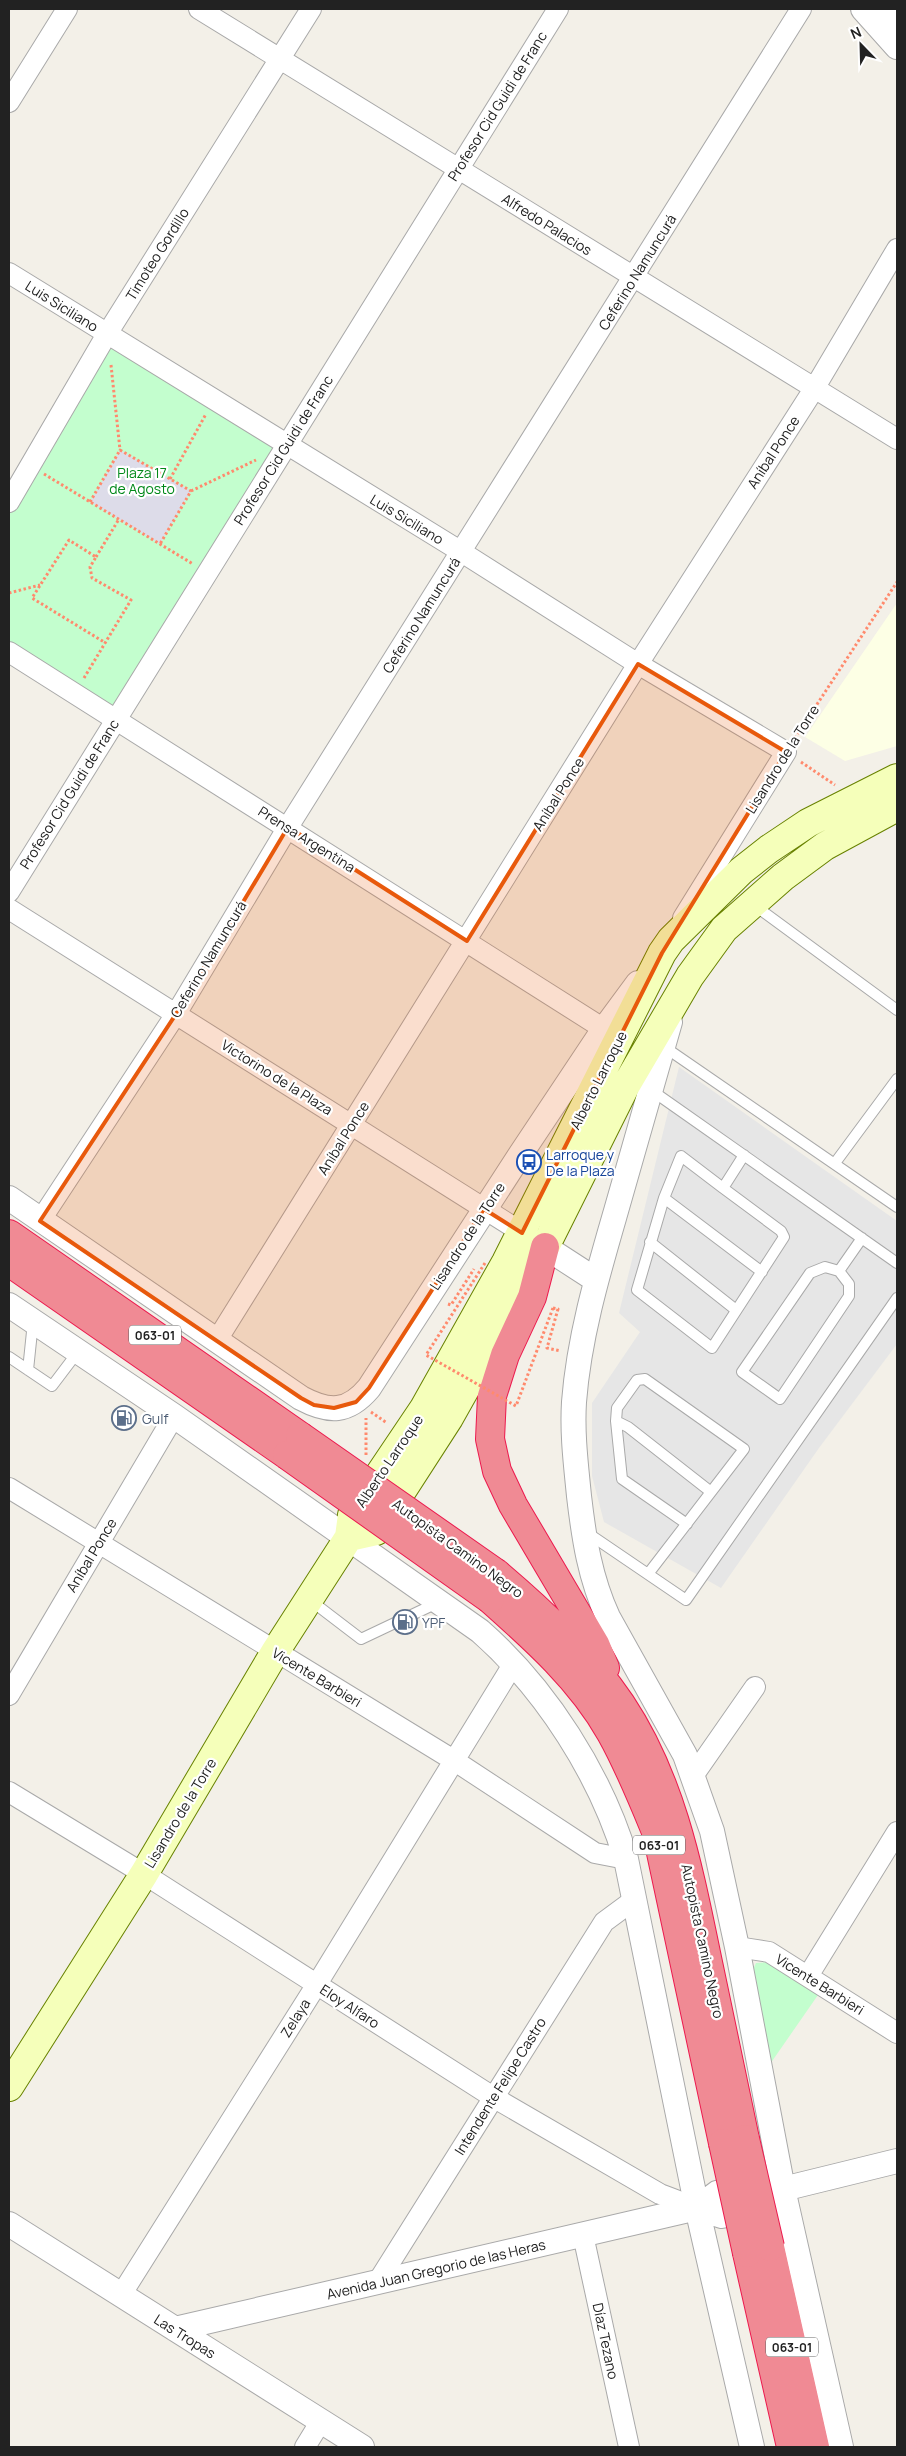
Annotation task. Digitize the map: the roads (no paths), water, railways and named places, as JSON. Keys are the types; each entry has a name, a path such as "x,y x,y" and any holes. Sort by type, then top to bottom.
{"highway":[{"name":"Autopista Camino Negro","path":"9,1234 294,1445 490,1600 537,1641 573,1680 610,1732 638,1788 657,1834 734,2141 758,2250 791,2447"},
{"path":"545,1247 532,1297 506,1355 492,1396 490,1439 497,1471 513,1505 595,1644 620,1704"},
{"name":"Autopista Camino Negro","path":"9,1262 496,1573 534,1605 574,1646 620,1704 663,1785 678,1828 734,2141"},
{"name":"Autopista Camino Negro","path":"758,2250 815,2447"}],"main road":[{"name":"Alberto Larroque","path":"897,778 808,823 769,849 733,878 667,946 522,1233 424,1408 352,1515 349,1538 376,1531 416,1472 449,1418 545,1247 625,1087 677,998 724,929 751,903 825,846 897,807"},
{"name":"Lisandro de la Torre","path":"9,2087 144,1874 275,1652 349,1538"}],"street":[{"path":"9,102 67,9"},
{"name":"Alfredo Palacios","path":"198,9 280,57 633,278 897,439"},
{"name":"Timoteo Gordillo","path":"9,502 107,334 311,9"},
{"name":"Profesor Cid Guidi de Franc","path":"9,892 558,9"},
{"name":"Ceferino Namuncurá","path":"40,1220 176,1014 288,827 801,9"},
{"path":"863,9 897,47"},
{"path":"890,9 897,18"},
{"name":"Aníbal Ponce","path":"217,1340 638,664 814,389 897,249"},
{"name":"Luis Siciliano","path":"9,272 460,551 638,664 786,752"},
{"name":"Prensa Argentina","path":"9,652 75,692 604,1029"},
{"name":"Lisandro de la Torre","path":"217,1340 301,1398 322,1408 345,1408 356,1402 369,1388 484,1208 604,1029 667,946 786,752"},
{"name":"Victorino de la Plaza","path":"9,909 545,1247"},
{"path":"677,998 596,1280 580,1355 574,1402 574,1438 583,1530 592,1577 608,1617 673,1732 694,1776 712,1831 737,1947 783,2188 841,2447"},
{"path":"9,1198 217,1340"},
{"path":"545,1247 596,1280"},
{"path":"9,1305 77,1353 174,1416 480,1631 514,1663 542,1698 584,1763 608,1807 626,1859 697,2208 752,2447"},
{"name":"Aníbal Ponce","path":"9,1695 174,1416"},
{"name":"Vicente Barbieri","path":"9,1488 455,1761 595,1853 626,1859"},
{"name":"Zelaya","path":"122,2295 317,1984 514,1663"},
{"path":"694,1776 755,1688"},
{"name":"Eloy Alfaro","path":"9,1792 144,1874 493,2097 660,2194 697,2208"},
{"path":"808,1976 897,1832"},
{"name":"Intendente Felipe Castro","path":"377,2283 604,1922 627,1905 635,1902"},
{"name":"Vicente Barbieri","path":"737,1947 769,1952 897,2033"},
{"name":"Avenida Juan Gregorio de las Heras","path":"175,2329 697,2208 717,2193 762,2182 783,2188 897,2161"},
{"name":"Las Tropas","path":"9,2224 362,2447"},
{"name":"Díaz Tezano","path":"583,2235 629,2447"},
{"path":"305,2447 320,2421"}],"lane":[{"path":"751,903 897,1010"},
{"path":"663,1046 897,1207"},
{"path":"835,1163 897,1079"},
{"path":"650,1090 897,1263"},
{"path":"723,1188 744,1155"},
{"path":"681,1156 723,1188 781,1231 784,1237 712,1348 637,1290 664,1198 681,1156"},
{"path":"664,1198 762,1272"},
{"path":"840,1271 862,1238"},
{"path":"650,1242 736,1310"},
{"path":"825,1267 840,1271 849,1284 849,1296 780,1399 742,1372 810,1273 825,1267"},
{"path":"583,1530 686,1600 897,1298"},
{"path":"28,1370 34,1322"},
{"path":"9,1357 52,1386 77,1353"},
{"path":"648,1574 687,1524 744,1449 645,1379 637,1380 617,1408 616,1421 622,1479 687,1524"},
{"path":"616,1421 628,1427 711,1492"},
{"path":"309,1600 361,1639 439,1602"}],"place":[{"name":"Larroque y De la Plaza","path":"529,1162"},
{"name":"Gulf","path":"124,1418"},
{"name":"YPF","path":"405,1622"}],"park label":[{"name":"Plaza 17 de Agosto","path":"142,480"}]}
